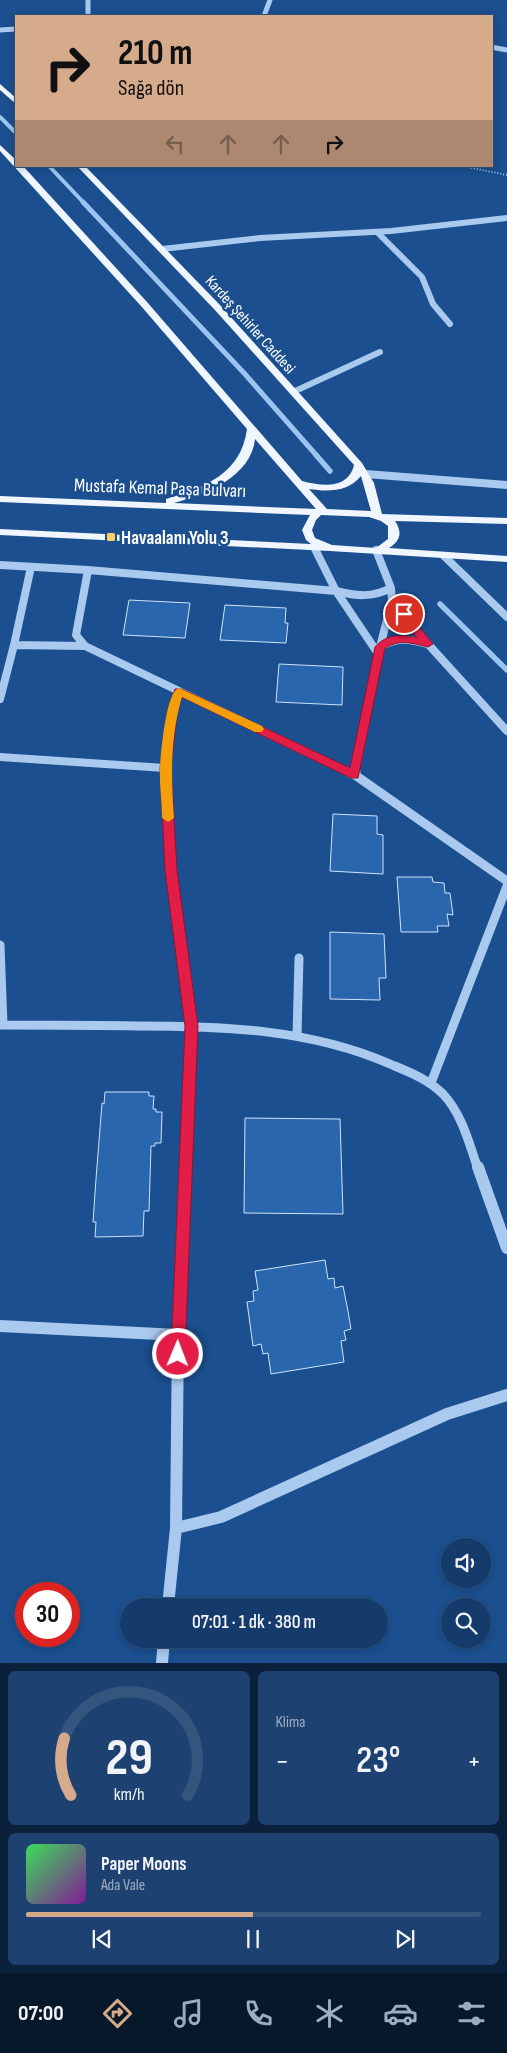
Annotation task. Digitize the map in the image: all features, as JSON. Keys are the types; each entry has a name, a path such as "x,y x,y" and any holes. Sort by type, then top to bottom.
{"main road":[{"path":"0,86 15,101"},
{"path":"0,147 15,163"},
{"path":"19,167 144,304 300,483 322,512 311,519 306,530 311,540 330,548"},
{"name":"Kardeş Şehirler Caddesi","path":"82,167 162,249 366,474 380,516 394,526 395,536 389,545 377,551"},
{"path":"154,504 197,493 226,477 246,455 250,446 252,427"},
{"path":"300,483 323,489 340,486 353,480 359,470 359,465"},
{"name":"Mustafa Kemal Paşa Bulvarı","path":"0,499 154,504 380,516"},
{"path":"380,516 507,521"},
{"path":"0,532 314,547 507,559"}],"street":[{"path":"88,0 88,15"},
{"path":"264,15 270,0"},
{"path":"0,30 15,29"},
{"path":"493,47 507,50"},
{"path":"162,249 260,238 377,232 507,218"},
{"path":"377,232 422,278 433,304 450,324"},
{"path":"293,392 380,352"},
{"path":"366,474 507,485"},
{"path":"314,547 336,591 379,651"},
{"path":"354,775 379,651 392,600 391,588 377,551"},
{"path":"444,556 507,617"},
{"path":"0,565 88,570 336,591 358,596 380,596 391,588"},
{"path":"0,698 31,567"},
{"path":"84,646 76,636 88,570"},
{"path":"392,600 428,644 507,731"},
{"path":"379,651 392,639 407,638 428,644"},
{"path":"14,645 84,646 179,691 354,775 507,881"},
{"path":"169,1598 176,1528 178,1335 191,1026 171,870 166,768 172,713 179,691"},
{"path":"0,756 166,768"},
{"path":"431,1083 507,886"},
{"path":"0,945 2,1025 191,1026 297,1036 349,1048 380,1059 431,1083 443,1094 461,1120 507,1248"},
{"path":"297,1036 299,958"},
{"path":"0,1326 178,1335"},
{"path":"176,1528 221,1517 447,1414 507,1395"},
{"path":"162,1663 163,1648"}],"path":[{"path":"467,167 507,175"}],"building":[{"path":"129,600 190,603 185,638 123,635"},
{"path":"225,605 286,608 285,623 288,623 286,643 220,640"},
{"path":"279,664 343,667 342,705 276,702"},
{"path":"333,814 377,816 377,834 383,835 383,874 330,871"},
{"path":"397,877 432,877 433,882 444,883 445,893 450,893 453,915 447,914 449,926 437,926 438,932 401,932"},
{"path":"330,932 384,934 386,978 379,978 380,1000 330,999"},
{"path":"105,1092 149,1092 149,1096 154,1096 153,1109 156,1109 156,1112 162,1112 161,1143 155,1143 155,1146 151,1146 149,1211 144,1211 143,1236 95,1237 96,1222 93,1222 102,1103 104,1104"},
{"path":"245,1118 340,1119 343,1214 244,1213"},
{"path":"325,1260 328,1279 334,1278 335,1288 343,1286 348,1311 351,1329 344,1331 346,1340 341,1341 344,1362 271,1374 268,1353 263,1354 261,1344 253,1346 247,1302 254,1301 253,1291 258,1290 255,1271"}],"waterway":[{"path":"0,117 15,132"},
{"path":"50,167 84,203"},
{"path":"83,202 244,373 317,456"},
{"path":"316,455 330,471"},
{"path":"440,604 507,670"}],"slow traffic":[{"path":"168,818 166,768 172,713 179,691 258,729"}],"place":[{"name":"Havaalanı Yolu 3","path":"111,537"}],"route":[{"path":"178,1354 191,1026 171,870 166,768 172,713 179,691 354,775 380,647 392,639 407,638 428,644 404,614"}]}
